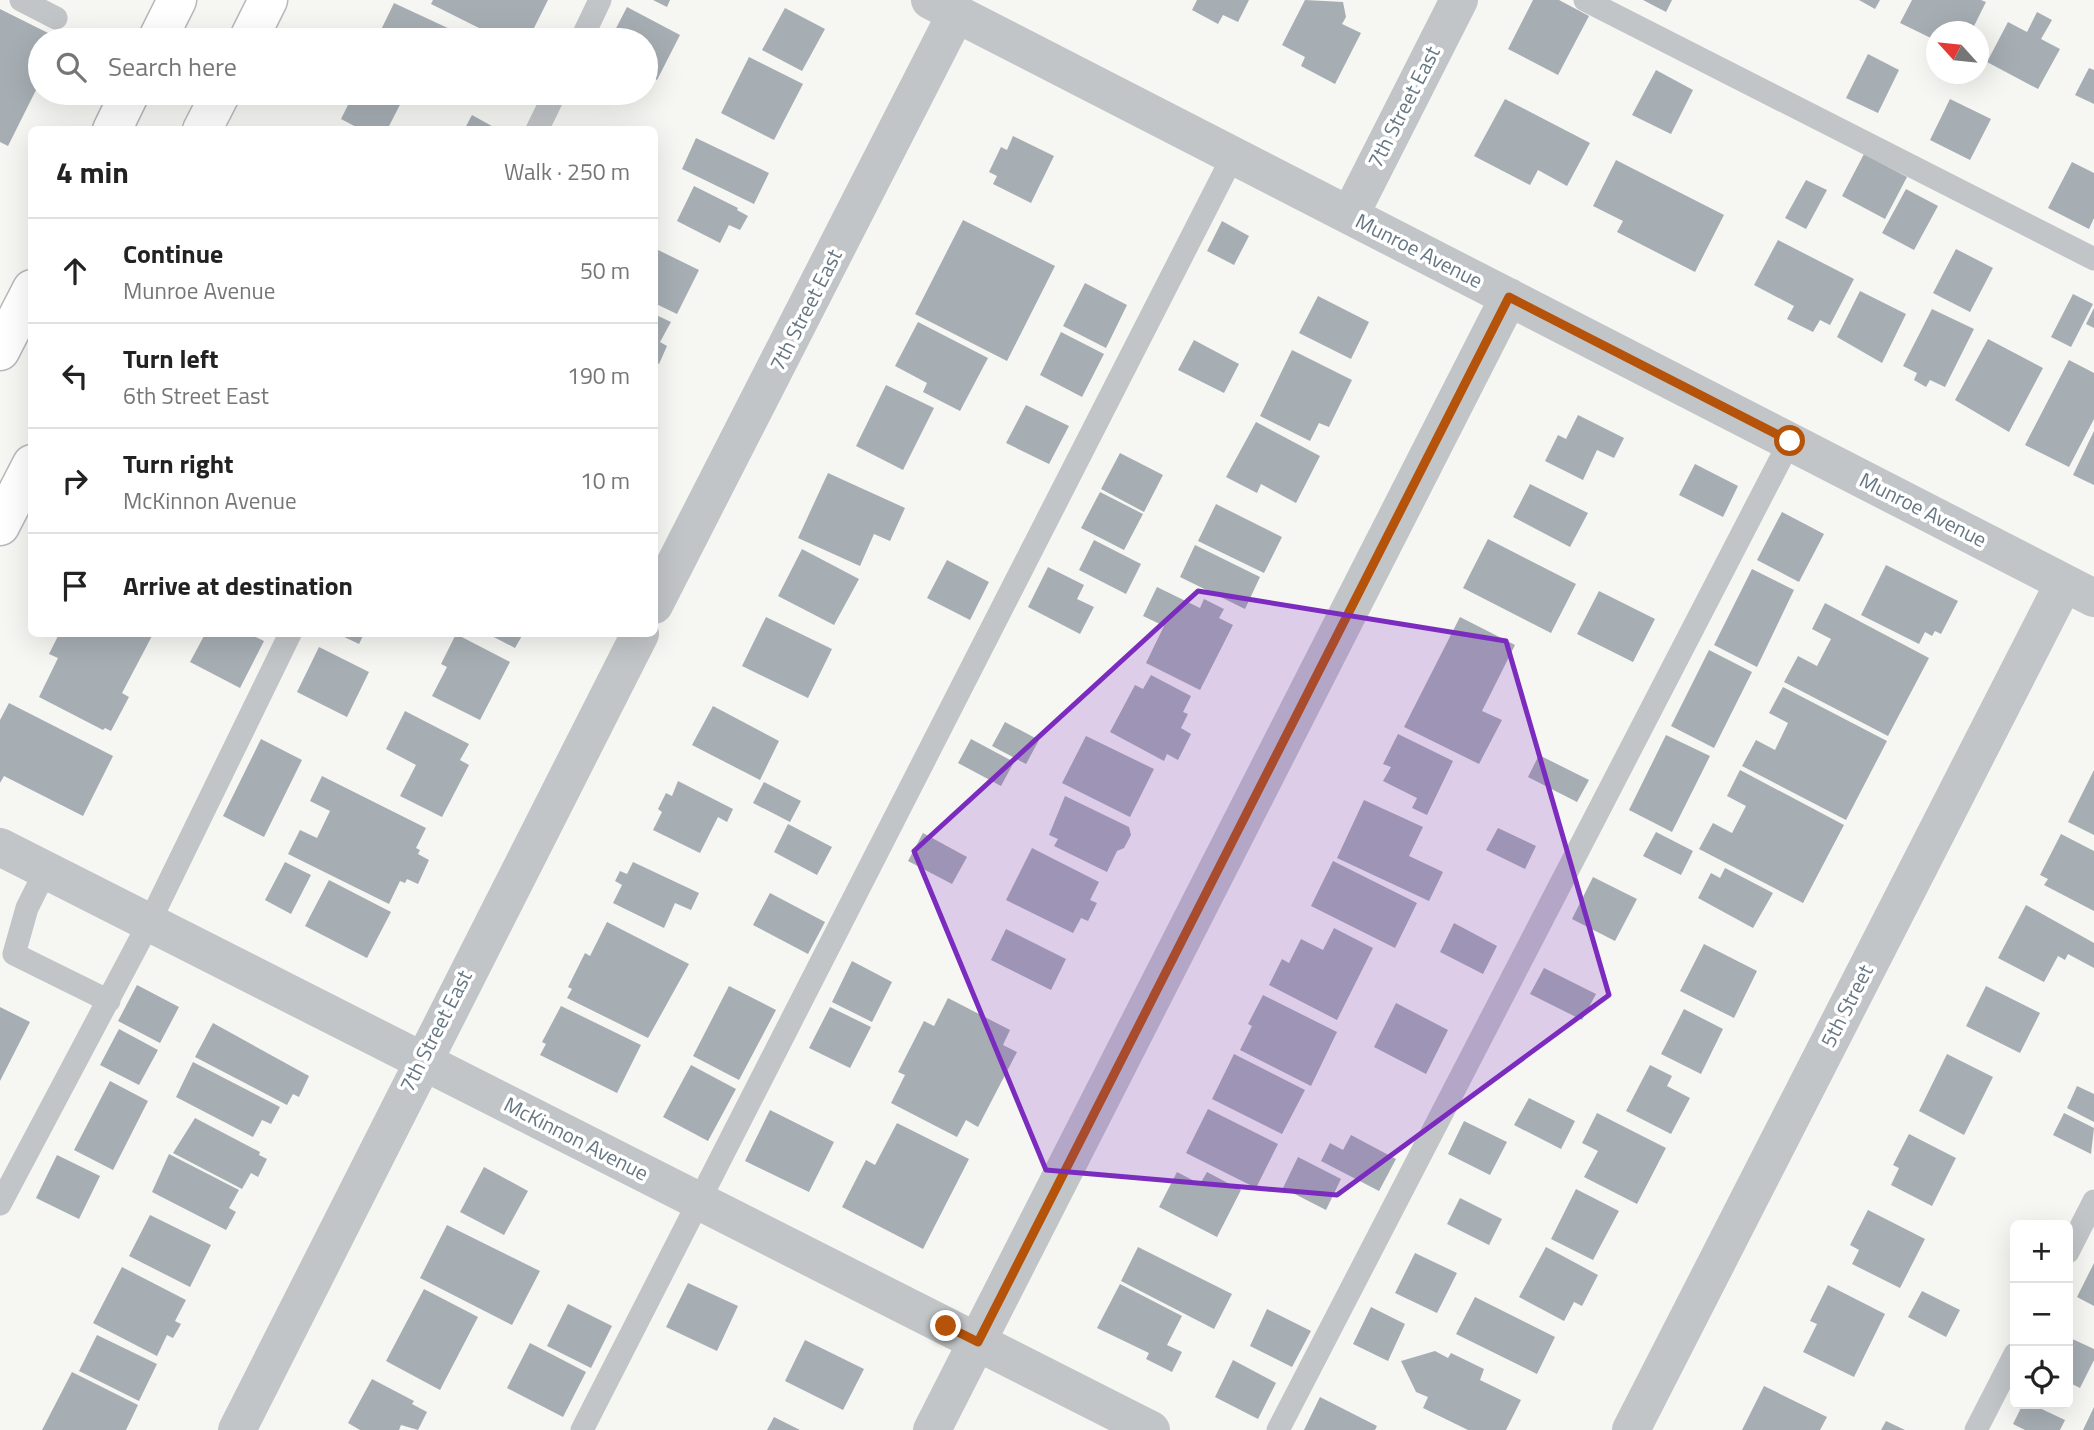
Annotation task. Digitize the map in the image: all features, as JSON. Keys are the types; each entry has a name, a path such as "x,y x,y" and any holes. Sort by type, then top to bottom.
{"main road":[{"path":"163,28 177,0"},
{"path":"254,28 268,0"},
{"path":"114,126 124,105"},
{"path":"204,126 215,105"},
{"path":"0,351 28,297"},
{"path":"0,526 28,472"}],"street":[{"name":"7th Street East","path":"1350,215 1459,0"},
{"name":"7th Street East","path":"658,597 943,7"},
{"name":"Munroe Avenue","path":"943,7 2079,590"},
{"path":"932,1430 1509,297"},
{"name":"5th Street","path":"1631,1430 2079,590"},
{"name":"7th Street East","path":"237,1430 421,1060 638,637"},
{"name":"McKinnon Avenue","path":"0,847 1151,1430"}],"lane":[{"path":"21,0 56,18"},
{"path":"586,28 600,0"},
{"path":"1585,0 2094,259"},
{"path":"539,126 549,105"},
{"path":"583,1430 1233,156"},
{"path":"1278,1430 1790,441"},
{"path":"0,1204 149,923 289,637"},
{"path":"46,870 27,908 14,954 108,1001"},
{"path":"2073,1242 2094,1201"},
{"path":"1976,1430 2010,1364"}],"highlighted area":[{"path":"1198,591 1506,641 1609,995 1337,1195 1046,1170 914,851"}],"building":[{"path":"433,0 548,0 534,28 479,28 431,4"},
{"path":"653,0 670,0 667,7"},
{"path":"1197,0 1249,0 1238,22 1223,15 1218,24 1192,10"},
{"path":"1305,0 1343,2 1346,17 1342,24 1361,33 1335,84 1301,66 1305,57 1282,45"},
{"path":"1533,0 1559,0 1589,16 1558,75 1508,49"},
{"path":"1643,0 1672,0 1666,12"},
{"path":"1859,0 1880,0 1875,9"},
{"path":"1912,0 1986,2 1976,21 1926,21 1926,36 1900,23"},
{"path":"394,3 448,28 382,28"},
{"path":"627,7 680,35 658,78 658,28 616,28"},
{"path":"785,8 825,29 802,71 762,50"},
{"path":"0,9 38,28 28,28 28,105 8,146 0,142"},
{"path":"2037,12 2052,20 2041,39 2060,49 2038,89 1989,63 2008,22 2027,32"},
{"path":"1868,54 1899,70 1878,113 1846,98"},
{"path":"749,57 803,84 774,140 721,113"},
{"path":"2089,68 2094,70 2094,104 2075,95"},
{"path":"1656,70 1693,90 1671,134 1632,115"},
{"path":"1505,99 1590,143 1567,186 1538,170 1530,185 1474,156"},
{"path":"1950,99 1991,119 1970,160 1930,140"},
{"path":"348,105 400,105 389,126 354,126 341,119"},
{"path":"472,115 492,126 466,126"},
{"path":"1013,136 1054,156 1031,203 993,184 997,176 989,172 1001,147 1007,150"},
{"path":"696,138 769,173 754,204 682,169"},
{"path":"1864,154 1907,177 1885,219 1842,196"},
{"path":"1616,160 1724,215 1695,272 1617,232 1623,221 1593,206"},
{"path":"2072,162 2094,173 2094,218 2089,229 2048,208"},
{"path":"1806,180 1827,190 1806,229 1785,218"},
{"path":"694,186 738,208 737,210 748,216 740,230 729,225 720,243 677,221"},
{"path":"1906,189 1938,206 1914,250 1882,233"},
{"path":"963,220 1055,266 1007,361 915,314"},
{"path":"1222,221 1249,236 1234,265 1207,251"},
{"path":"1778,240 1854,279 1830,325 1820,320 1813,332 1787,319 1794,306 1754,285"},
{"path":"1956,249 1993,268 1970,312 1933,293"},
{"path":"658,250 699,270 677,314 658,305"},
{"path":"1085,283 1127,305 1106,348 1063,326"},
{"path":"1860,291 1906,314 1882,363 1837,337"},
{"path":"2073,294 2093,304 2071,347 2051,337"},
{"path":"1318,296 1369,322 1351,359 1299,333"},
{"path":"2094,308 2094,328 2086,324"},
{"path":"1932,309 1974,329 1945,387 1930,380 1926,387 1914,380 1917,373 1903,366"},
{"path":"658,316 671,322 660,342 667,346 659,364"},
{"path":"918,322 988,358 960,411 923,392 927,383 895,366"},
{"path":"1061,332 1104,354 1082,397 1040,375"},
{"path":"1988,339 2043,368 2009,432 1955,400"},
{"path":"1194,340 1239,364 1224,393 1178,370"},
{"path":"1292,350 1352,380 1329,427 1319,423 1310,441 1260,416"},
{"path":"2069,360 2094,373 2094,419 2069,467 2025,445"},
{"path":"886,385 934,408 903,470 856,446"},
{"path":"1026,405 1069,426 1049,464 1006,443"},
{"path":"1578,415 1624,438 1614,458 1597,450 1583,480 1545,461 1558,435 1566,439"},
{"path":"1256,422 1320,456 1296,503 1261,484 1257,493 1226,477"},
{"path":"2094,431 2094,485 2073,475"},
{"path":"1120,453 1163,475 1144,512 1101,489"},
{"path":"1695,464 1738,486 1723,517 1679,495"},
{"path":"828,473 905,508 890,541 874,534 860,566 798,538"},
{"path":"1530,484 1588,513 1570,547 1513,517"},
{"path":"1100,492 1143,514 1124,550 1081,528"},
{"path":"1216,504 1282,537 1264,573 1198,541"},
{"path":"1782,512 1824,534 1799,582 1757,560"},
{"path":"1488,539 1576,584 1551,633 1463,588"},
{"path":"1094,540 1141,564 1126,594 1079,570"},
{"path":"1195,545 1260,577 1245,609 1180,577"},
{"path":"802,549 859,579 834,625 778,596"},
{"path":"947,560 989,582 970,620 927,598"},
{"path":"1886,565 1958,601 1941,634 1935,631 1932,636 1925,632 1919,644 1861,615"},
{"path":"1048,567 1084,585 1077,599 1094,607 1080,634 1028,607"},
{"path":"1752,569 1794,590 1757,667 1714,645"},
{"path":"1157,587 1200,608 1204,599 1224,609 1219,618 1233,625 1200,690 1146,663 1164,626 1143,616"},
{"path":"1599,591 1655,619 1633,662 1577,634"},
{"path":"1825,603 1929,658 1888,736 1784,682 1798,656 1817,666 1831,639 1812,629"},
{"path":"766,617 832,649 808,698 742,666"},
{"path":"1460,617 1515,645 1482,711 1502,720 1479,764 1404,727"},
{"path":"58,637 151,637 122,693 129,697 111,731 105,728 103,730 39,697 58,658 49,654"},
{"path":"203,637 256,637 264,641 240,688 190,662"},
{"path":"344,637 362,637 359,644"},
{"path":"454,637 462,637 510,662 480,720 432,696 447,667 441,664"},
{"path":"494,637 521,637 515,648"},
{"path":"319,647 369,672 347,717 297,692"},
{"path":"1709,650 1752,672 1714,748 1671,726"},
{"path":"1151,675 1191,696 1183,712 1188,714 1181,728 1191,734 1178,760 1167,754 1164,761 1110,732 1135,685 1143,689"},
{"path":"1783,687 1887,741 1846,820 1742,766 1756,740 1775,750 1788,723 1769,713"},
{"path":"9,703 113,756 83,816 4,776 0,783 0,720"},
{"path":"713,706 779,741 760,780 692,745"},
{"path":"405,711 469,744 460,760 469,765 442,817 400,796 416,765 386,749"},
{"path":"1005,722 1039,740 1026,764 992,746"},
{"path":"1398,734 1453,761 1427,815 1412,808 1417,798 1383,781 1391,767 1383,764"},
{"path":"1666,735 1710,756 1672,832 1629,810"},
{"path":"1086,736 1154,769 1130,817 1062,783"},
{"path":"261,739 302,760 264,837 223,816"},
{"path":"971,739 1014,762 1001,786 958,763"},
{"path":"1539,755 1589,780 1577,802 1528,777"},
{"path":"1740,770 1844,825 1803,903 1699,849 1713,823 1732,833 1746,806 1727,796"},
{"path":"2094,770 2094,835 2068,822"},
{"path":"322,776 426,828 416,848 420,850 418,854 429,860 418,884 407,879 405,883 400,881 389,904 288,854 300,830 317,838 330,811 310,801"},
{"path":"678,781 733,809 727,822 718,817 700,853 653,830 662,812 658,809 666,793 672,796"},
{"path":"764,782 801,801 790,822 753,803"},
{"path":"1065,796 1129,827 1131,835 1124,848 1117,851 1107,872 1054,846 1058,839 1049,835"},
{"path":"1364,800 1423,827 1409,856 1443,872 1429,901 1337,858"},
{"path":"788,824 832,847 817,875 774,852"},
{"path":"1498,828 1536,846 1525,869 1486,850"},
{"path":"1656,832 1693,851 1681,875 1643,856"},
{"path":"923,833 967,857 952,884 908,861"},
{"path":"2061,834 2094,851 2094,911 2044,885 2048,879 2040,875"},
{"path":"1032,848 1099,882 1090,900 1097,903 1088,921 1081,918 1073,933 1006,900"},
{"path":"1333,861 1417,903 1395,948 1311,906"},
{"path":"285,862 311,875 291,914 265,900"},
{"path":"633,862 699,893 691,910 675,903 664,928 613,903 622,885 615,881 620,871 627,874"},
{"path":"1725,868 1773,893 1753,928 1698,898 1711,873 1720,878"},
{"path":"1593,877 1637,899 1615,941 1572,919"},
{"path":"329,880 391,912 367,958 305,926"},
{"path":"770,893 825,922 808,954 753,925"},
{"path":"2026,905 2094,943 2094,968 2068,954 2065,960 2058,956 2044,982 1998,958"},
{"path":"607,922 689,964 648,1038 567,998 572,989 568,987 585,953 590,956"},
{"path":"1454,923 1497,946 1483,974 1440,952"},
{"path":"1334,928 1373,948 1337,1020 1269,985 1282,959 1289,963 1301,939 1323,950"},
{"path":"1006,929 1066,959 1051,990 991,960"},
{"path":"1704,944 1757,971 1734,1018 1680,991"},
{"path":"852,961 892,982 872,1022 832,1002"},
{"path":"1544,968 1596,994 1582,1020 1530,994"},
{"path":"137,985 179,1007 160,1043 118,1021"},
{"path":"729,986 776,1010 739,1080 693,1056"},
{"path":"1986,986 2040,1013 2020,1053 1966,1026"},
{"path":"1263,995 1337,1032 1311,1086 1240,1050 1252,1026 1248,1024"},
{"path":"948,998 1010,1030 1003,1045 1017,1052 978,1127 966,1120 957,1137 891,1103 905,1075 898,1072 924,1021 934,1026"},
{"path":"1396,1003 1448,1030 1426,1074 1374,1047"},
{"path":"561,1006 641,1045 617,1093 540,1055 546,1044 542,1042"},
{"path":"0,1007 30,1022 0,1081"},
{"path":"830,1007 871,1027 850,1068 809,1048"},
{"path":"1684,1009 1723,1029 1701,1074 1661,1054"},
{"path":"213,1023 309,1076 299,1097 293,1094 287,1105 195,1057"},
{"path":"119,1029 158,1050 139,1085 100,1065"},
{"path":"1234,1054 1305,1090 1282,1134 1212,1099"},
{"path":"1947,1054 1993,1077 1964,1135 1919,1111"},
{"path":"193,1062 280,1107 271,1124 262,1120 253,1137 176,1097"},
{"path":"691,1065 736,1089 708,1141 663,1117"},
{"path":"1650,1065 1672,1076 1667,1086 1690,1098 1671,1134 1626,1111"},
{"path":"110,1081 148,1101 113,1170 74,1150"},
{"path":"2077,1086 2094,1094 2094,1122 2067,1108"},
{"path":"1529,1098 1575,1121 1561,1149 1514,1125"},
{"path":"1208,1109 1278,1144 1256,1188 1186,1153"},
{"path":"770,1110 834,1142 809,1192 745,1161"},
{"path":"1597,1113 1666,1148 1637,1204 1584,1177 1598,1151 1582,1143"},
{"path":"2064,1113 2094,1128 2091,1154 2053,1135"},
{"path":"195,1118 260,1152 259,1155 267,1159 258,1177 251,1173 242,1189 173,1153"},
{"path":"1464,1121 1507,1142 1490,1175 1448,1154"},
{"path":"897,1123 969,1159 923,1249 842,1207 866,1160 875,1165"},
{"path":"1909,1134 1956,1158 1932,1206 1891,1185 1899,1168 1893,1165"},
{"path":"1351,1135 1396,1159 1379,1191 1321,1161 1330,1143 1343,1150"},
{"path":"169,1154 239,1190 229,1208 236,1212 226,1230 152,1192"},
{"path":"57,1155 100,1176 79,1219 36,1198"},
{"path":"1298,1157 1341,1179 1326,1210 1283,1188"},
{"path":"484,1167 528,1191 504,1235 460,1212"},
{"path":"1177,1172 1200,1184 1207,1172 1241,1190 1217,1237 1159,1207"},
{"path":"1576,1189 1619,1211 1593,1260 1551,1239"},
{"path":"1460,1198 1502,1219 1489,1245 1447,1224"},
{"path":"1868,1210 1925,1239 1900,1288 1852,1264 1859,1250 1850,1245"},
{"path":"150,1215 211,1245 190,1287 129,1256"},
{"path":"447,1225 540,1271 512,1325 420,1278"},
{"path":"1138,1247 1232,1294 1214,1329 1121,1281"},
{"path":"1546,1247 1598,1275 1582,1306 1574,1302 1564,1321 1519,1297"},
{"path":"1415,1253 1457,1273 1437,1313 1395,1293"},
{"path":"2094,1263 2094,1306 2077,1297"},
{"path":"122,1267 186,1300 175,1321 181,1324 173,1338 167,1335 157,1356 93,1323"},
{"path":"688,1283 738,1306 717,1351 666,1327"},
{"path":"1120,1284 1182,1316 1167,1345 1182,1352 1172,1372 1146,1359 1149,1353 1097,1328"},
{"path":"1828,1285 1885,1314 1854,1377 1803,1352 1817,1324 1810,1321"},
{"path":"424,1289 478,1317 440,1390 386,1361"},
{"path":"1922,1291 1960,1310 1946,1337 1908,1317"},
{"path":"1475,1297 1555,1337 1537,1374 1456,1334"},
{"path":"568,1304 612,1326 591,1368 547,1346"},
{"path":"1371,1307 1405,1324 1388,1361 1353,1344"},
{"path":"1267,1309 1311,1331 1292,1367 1250,1346"},
{"path":"97,1335 157,1364 139,1401 79,1371"},
{"path":"2073,1339 2094,1349 2094,1360 2080,1388 2073,1384"},
{"path":"805,1340 864,1369 843,1410 785,1381"},
{"path":"530,1343 586,1372 563,1417 507,1388"},
{"path":"1435,1351 1448,1358 1451,1353 1484,1369 1480,1380 1521,1400 1506,1430 1468,1430 1423,1408 1428,1397 1416,1392 1401,1361"},
{"path":"1233,1360 1276,1383 1258,1419 1215,1397"},
{"path":"72,1372 138,1405 126,1430 42,1430"},
{"path":"372,1379 414,1401 412,1404 427,1412 418,1430 401,1425 399,1430 360,1430 348,1423"},
{"path":"1764,1386 1827,1417 1820,1430 1742,1430"},
{"path":"1320,1397 1377,1426 1375,1430 1304,1430"},
{"path":"2094,1407 2094,1430 2083,1430"},
{"path":"2020,1409 2042,1409 2065,1420 2060,1430 2025,1430 2013,1424"},
{"path":"774,1417 800,1430 767,1430"},
{"path":"1886,1421 1905,1430 1881,1430"}],"route":[{"path":"946,1326 978,1342 1509,297 1790,441"}]}
